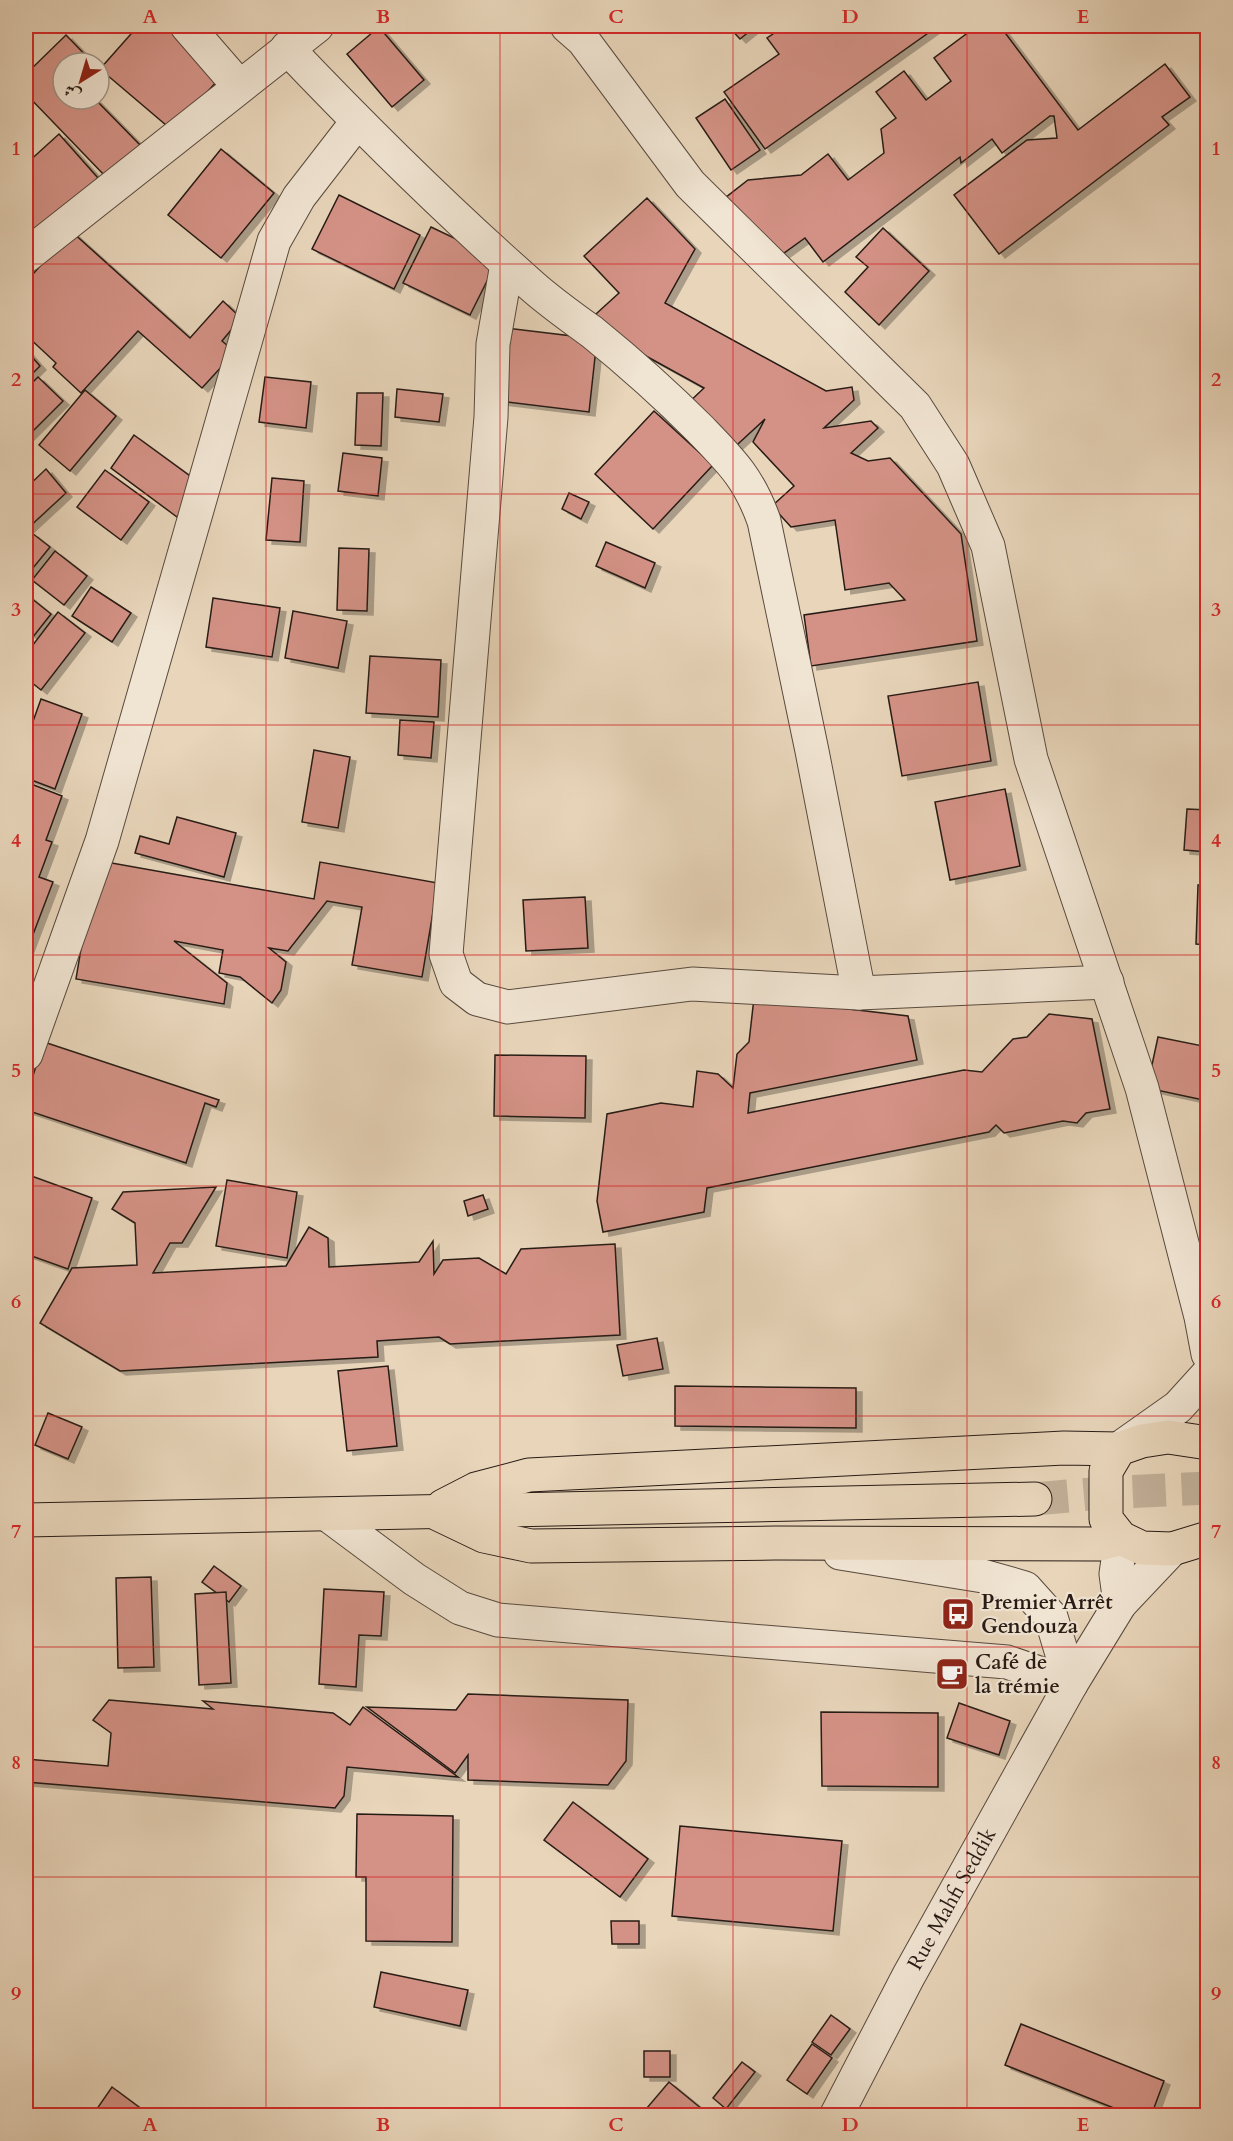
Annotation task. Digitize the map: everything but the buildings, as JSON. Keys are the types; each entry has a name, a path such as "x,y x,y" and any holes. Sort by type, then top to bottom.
{"main road":[{"path":"433,1512 476,1489 529,1475 1052,1449 1119,1449 1142,1441 1168,1437 1208,1443"},
{"path":"1119,1449 1106,1471 1106,1520 1121,1538 1142,1548 1172,1550 1208,1538"},
{"path":"26,1520 1035,1499"},
{"path":"433,1512 484,1536 531,1546 775,1543 1099,1544 1121,1538"}],"street":[{"path":"188,26 239,86"},
{"path":"26,256 317,26"},
{"path":"567,26 584,40 690,184 915,406 953,465 988,546 1031,759 1142,1088 1201,1317 1208,1354"},
{"path":"287,48 357,122 533,288 594,334 676,406 734,464 755,496 764,520 810,739 858,993"},
{"path":"26,1054 102,841 274,241 299,197 357,122"},
{"path":"507,264 493,344 491,417 446,954 456,982 477,999 508,1007 693,984 858,993 1107,982"},
{"path":"1119,1449 1178,1407 1208,1374"},
{"path":"328,1515 414,1579 460,1608 498,1620 1007,1662 1071,1684"},
{"path":"1120,1604 1116,1574 1121,1538"},
{"path":"775,1543 983,1576 1025,1588 1051,1617 1071,1684"},
{"name":"Rue Mahfi Seddik","path":"836,2115 908,1977 1071,1684 1120,1604 1172,1550"}],"tunnel":[{"path":"1035,1499 1208,1488"}],"place":[{"name":"Premier Arrêt Gendouza","path":"958,1614"},
{"name":"Café de la trémie","path":"952,1674"}]}
